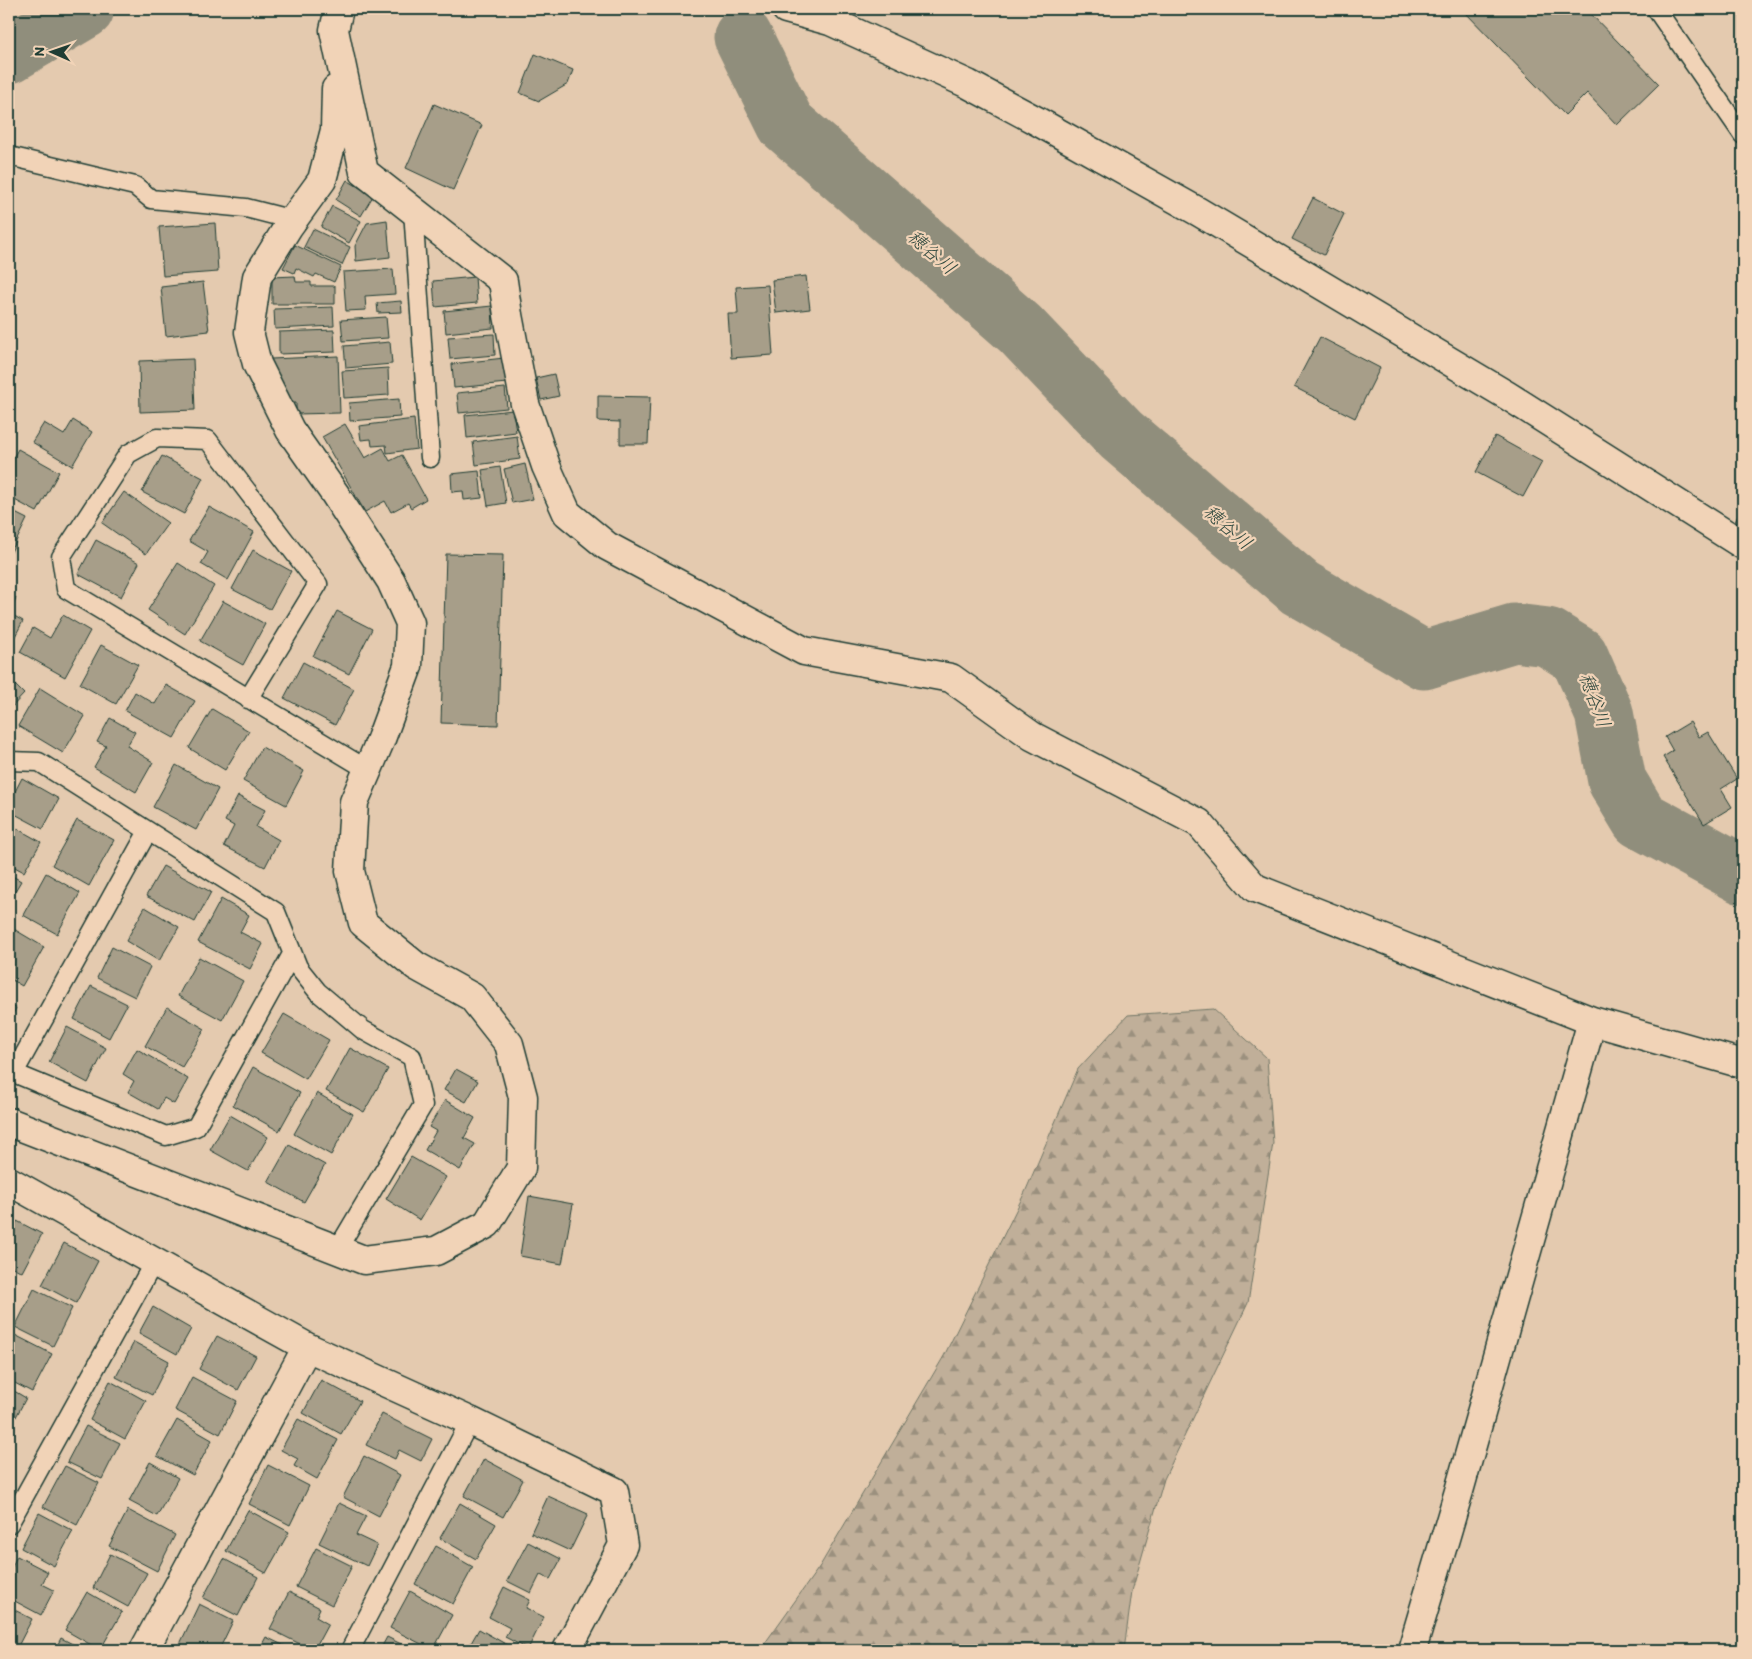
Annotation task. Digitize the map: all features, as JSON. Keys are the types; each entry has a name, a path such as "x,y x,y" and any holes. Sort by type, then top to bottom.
{"street":[{"path":"339,9 334,30 364,172 503,281 525,404 546,466 567,513 607,546 804,651 951,678 1032,736 1199,823 1255,888 1592,1021 1743,1064"},
{"path":"786,9 830,22 968,84 1199,212 1508,396 1743,545"},
{"path":"830,22 854,9"},
{"path":"9,1122 364,1260 436,1251 487,1224 521,1168 524,1097 509,1044 472,997 416,966 363,923 350,871 354,802 408,666 410,623 391,582 335,494 290,430 257,364 249,332 258,277 293,220 322,180 335,130 337,40"},
{"path":"1412,1650 1462,1481 1592,1021"},
{"path":"9,1181 307,1347 470,1421 614,1492 623,1545 567,1650"},
{"path":"144,1650 307,1347"}],"lane":[{"path":"1656,9 1743,135"},
{"path":"9,156 135,186 151,199 246,208 293,220"},
{"path":"413,210 430,458"},
{"path":"248,699 318,584 208,440 157,438 128,454 61,557 66,590 248,699 368,770"},
{"path":"9,761 39,762 276,912 298,967 318,992 364,1030 412,1057 423,1105 337,1250"},
{"path":"148,831 12,1072 166,1136 196,1126 292,954"},
{"path":"9,1524 154,1262"},
{"path":"350,1650 470,1421"}],"green space":[{"path":"1213,1009 1267,1058 1273,1143 1248,1303 1164,1479 1132,1591 1124,1650 760,1650 820,1566 944,1356 1026,1190 1078,1069 1128,1015"}],"building":[{"path":"1462,9 1586,9 1659,84 1617,125 1587,93 1565,115"},
{"path":"535,54 573,70 568,84 539,101 520,93"},
{"path":"434,104 482,125 453,190 406,168"},
{"path":"347,180 373,196 361,216 336,200"},
{"path":"1313,198 1344,214 1324,255 1292,239"},
{"path":"332,206 361,221 349,243 321,227"},
{"path":"387,220 390,257 356,261 355,246 367,223"},
{"path":"215,223 218,272 163,276 159,227"},
{"path":"313,229 350,247 342,265 304,247"},
{"path":"295,245 341,267 334,282 316,274 314,277 296,268 294,273 283,268"},
{"path":"393,269 395,294 365,296 366,310 346,311 343,272"},
{"path":"295,276 296,282 311,282 311,286 335,286 335,304 272,304 272,277"},
{"path":"806,276 810,309 776,313 772,280"},
{"path":"475,277 477,303 435,307 433,281"},
{"path":"203,282 209,331 166,336 161,287"},
{"path":"768,285 773,355 731,358 728,314 738,314 736,287"},
{"path":"401,301 402,312 378,313 377,303"},
{"path":"492,306 493,328 446,333 444,311"},
{"path":"333,307 334,326 275,329 274,309"},
{"path":"386,317 388,338 343,341 341,320"},
{"path":"334,330 335,352 279,354 279,332"},
{"path":"494,334 495,355 450,359 448,337"},
{"path":"1320,337 1380,368 1355,418 1294,387"},
{"path":"390,342 392,364 346,368 344,346"},
{"path":"338,356 340,413 296,414 296,403 290,403 289,397 281,397 280,376 272,376 271,359"},
{"path":"504,358 507,383 454,388 452,364"},
{"path":"193,359 195,410 140,412 139,361"},
{"path":"388,368 389,395 344,398 342,371"},
{"path":"554,374 559,396 541,400 536,378"},
{"path":"505,388 507,408 459,413 457,393"},
{"path":"598,396 650,397 648,444 620,444 620,422 598,421"},
{"path":"399,399 400,417 350,421 349,403"},
{"path":"513,410 516,432 467,438 465,415"},
{"path":"414,419 417,449 387,453 386,445 372,446 371,439 361,440 359,426"},
{"path":"73,420 92,432 72,466 32,442 44,423 64,435"},
{"path":"345,424 365,458 383,448 390,461 402,455 426,499 411,508 408,503 391,512 385,501 365,512 322,437"},
{"path":"517,436 520,459 476,465 473,442"},
{"path":"1495,436 1542,462 1523,497 1476,472"},
{"path":"18,449 59,472 37,512 9,497 9,465"},
{"path":"162,456 203,478 184,514 142,492"},
{"path":"525,464 533,499 512,503 504,469"},
{"path":"500,467 506,503 488,506 482,470"},
{"path":"479,471 482,498 464,500 463,491 452,492 451,474"},
{"path":"124,492 168,523 146,554 102,523"},
{"path":"1743,505 1743,526 1735,522"},
{"path":"209,507 254,532 228,580 201,564 208,552 189,541"},
{"path":"9,510 27,519 9,556"},
{"path":"96,540 139,563 121,597 78,574"},
{"path":"253,550 291,571 270,609 232,589"},
{"path":"446,554 503,555 498,725 441,723"},
{"path":"178,563 214,586 185,634 148,610"},
{"path":"9,594 16,598 9,613"},
{"path":"223,601 265,624 243,665 200,641"},
{"path":"337,611 372,629 349,674 313,656"},
{"path":"9,613 23,621 11,644 9,643"},
{"path":"63,615 90,631 65,677 20,652 33,628 50,638"},
{"path":"101,645 138,665 116,704 80,684"},
{"path":"303,662 354,689 335,725 284,698"},
{"path":"9,679 24,694 9,710"},
{"path":"166,685 195,701 174,738 125,711 135,692 155,704"},
{"path":"40,688 85,716 63,753 18,726"},
{"path":"212,709 249,731 225,770 189,748"},
{"path":"110,718 135,732 127,746 153,762 136,792 94,767 106,746 97,742"},
{"path":"1690,722 1699,737 1708,732 1737,779 1721,789 1732,807 1704,824 1663,757 1673,751 1665,737"},
{"path":"262,747 304,771 286,805 243,781"},
{"path":"176,765 218,789 196,830 153,807"},
{"path":"22,778 59,799 43,829 9,811 9,803"},
{"path":"238,796 265,810 256,827 279,840 265,867 224,846 234,826 225,821"},
{"path":"77,820 114,840 89,886 52,865"},
{"path":"9,824 41,842 24,872 9,864"},
{"path":"163,866 211,892 195,922 146,896"},
{"path":"46,873 80,893 57,934 23,915"},
{"path":"9,874 21,881 9,901"},
{"path":"221,899 249,915 240,932 263,944 250,969 198,942"},
{"path":"145,907 179,927 159,961 126,941"},
{"path":"12,928 44,947 22,986 9,978 9,935"},
{"path":"112,947 150,967 135,997 97,978"},
{"path":"199,957 243,981 222,1020 178,996"},
{"path":"91,986 127,1004 109,1038 74,1019"},
{"path":"9,1005 16,1008 9,1023"},
{"path":"167,1007 205,1029 182,1067 145,1046"},
{"path":"284,1014 329,1040 306,1079 261,1053"},
{"path":"67,1027 106,1048 88,1083 49,1062"},
{"path":"350,1048 388,1069 364,1112 326,1091"},
{"path":"137,1049 188,1079 174,1104 164,1098 158,1109 128,1092 134,1081 123,1074"},
{"path":"253,1067 300,1093 279,1131 233,1105"},
{"path":"456,1069 478,1081 466,1102 444,1090"},
{"path":"317,1093 353,1114 331,1155 294,1134"},
{"path":"445,1100 475,1118 464,1138 475,1144 460,1170 425,1150 436,1131 429,1127"},
{"path":"230,1115 268,1137 248,1171 210,1150"},
{"path":"289,1145 325,1165 304,1202 268,1182"},
{"path":"411,1157 446,1177 420,1220 386,1199"},
{"path":"529,1196 573,1204 562,1264 520,1256"},
{"path":"17,1221 42,1234 22,1272 9,1265 9,1230 12,1232"},
{"path":"64,1243 98,1261 76,1303 42,1285"},
{"path":"34,1289 72,1308 53,1346 15,1327"},
{"path":"153,1307 191,1329 177,1354 139,1333"},
{"path":"13,1334 52,1354 32,1392 9,1380 9,1343"},
{"path":"217,1336 256,1356 238,1390 199,1369"},
{"path":"134,1342 169,1361 152,1395 116,1377"},
{"path":"192,1377 237,1401 220,1434 175,1410"},
{"path":"321,1380 360,1401 341,1434 303,1413"},
{"path":"110,1381 146,1401 125,1439 90,1420"},
{"path":"9,1388 26,1398 9,1430"},
{"path":"382,1414 432,1439 421,1461 399,1450 395,1459 366,1445"},
{"path":"298,1419 338,1440 317,1479 294,1466 298,1459 281,1450"},
{"path":"177,1420 212,1440 193,1475 157,1456"},
{"path":"86,1426 120,1443 102,1479 67,1462"},
{"path":"364,1456 400,1475 379,1516 343,1497"},
{"path":"484,1459 523,1480 503,1517 464,1496"},
{"path":"150,1462 178,1478 157,1516 129,1501"},
{"path":"268,1465 309,1486 290,1525 249,1504"},
{"path":"65,1466 99,1483 77,1525 43,1507"},
{"path":"548,1496 588,1514 570,1551 531,1533"},
{"path":"339,1503 366,1516 356,1535 377,1545 367,1566 319,1543"},
{"path":"460,1503 496,1524 476,1559 440,1538"},
{"path":"128,1510 175,1535 157,1571 109,1546"},
{"path":"248,1510 289,1532 266,1573 226,1551"},
{"path":"39,1513 73,1531 54,1566 21,1548"},
{"path":"528,1542 561,1559 550,1579 540,1575 531,1593 507,1581"},
{"path":"436,1546 473,1567 453,1604 415,1584"},
{"path":"316,1548 352,1566 332,1605 296,1587"},
{"path":"110,1554 147,1573 128,1607 93,1588"},
{"path":"17,1556 48,1572 42,1584 54,1590 41,1615 9,1598 9,1573"},
{"path":"224,1559 258,1577 238,1616 203,1598"},
{"path":"504,1587 530,1600 526,1608 544,1617 528,1649 505,1637 510,1628 489,1617"},
{"path":"410,1591 452,1615 433,1650 390,1628"},
{"path":"87,1592 122,1612 100,1650 65,1630"},
{"path":"289,1592 320,1608 316,1617 328,1624 314,1650 270,1629"},
{"path":"199,1604 233,1621 219,1650 192,1650 180,1644"},
{"path":"9,1607 32,1619 16,1650 9,1650"},
{"path":"479,1629 516,1650 467,1650"},
{"path":"266,1637 293,1650 259,1650"},
{"path":"387,1637 413,1650 380,1650"},
{"path":"61,1638 84,1650 55,1650"}],"waterway":[{"name":"穂谷川","path":"9,54 85,9"},
{"name":"穂谷川","path":"743,37 786,124 1020,329 1121,435 1300,588 1424,660 1514,633 1548,637 1579,656 1604,713 1617,781 1640,819 1743,875"}]}
